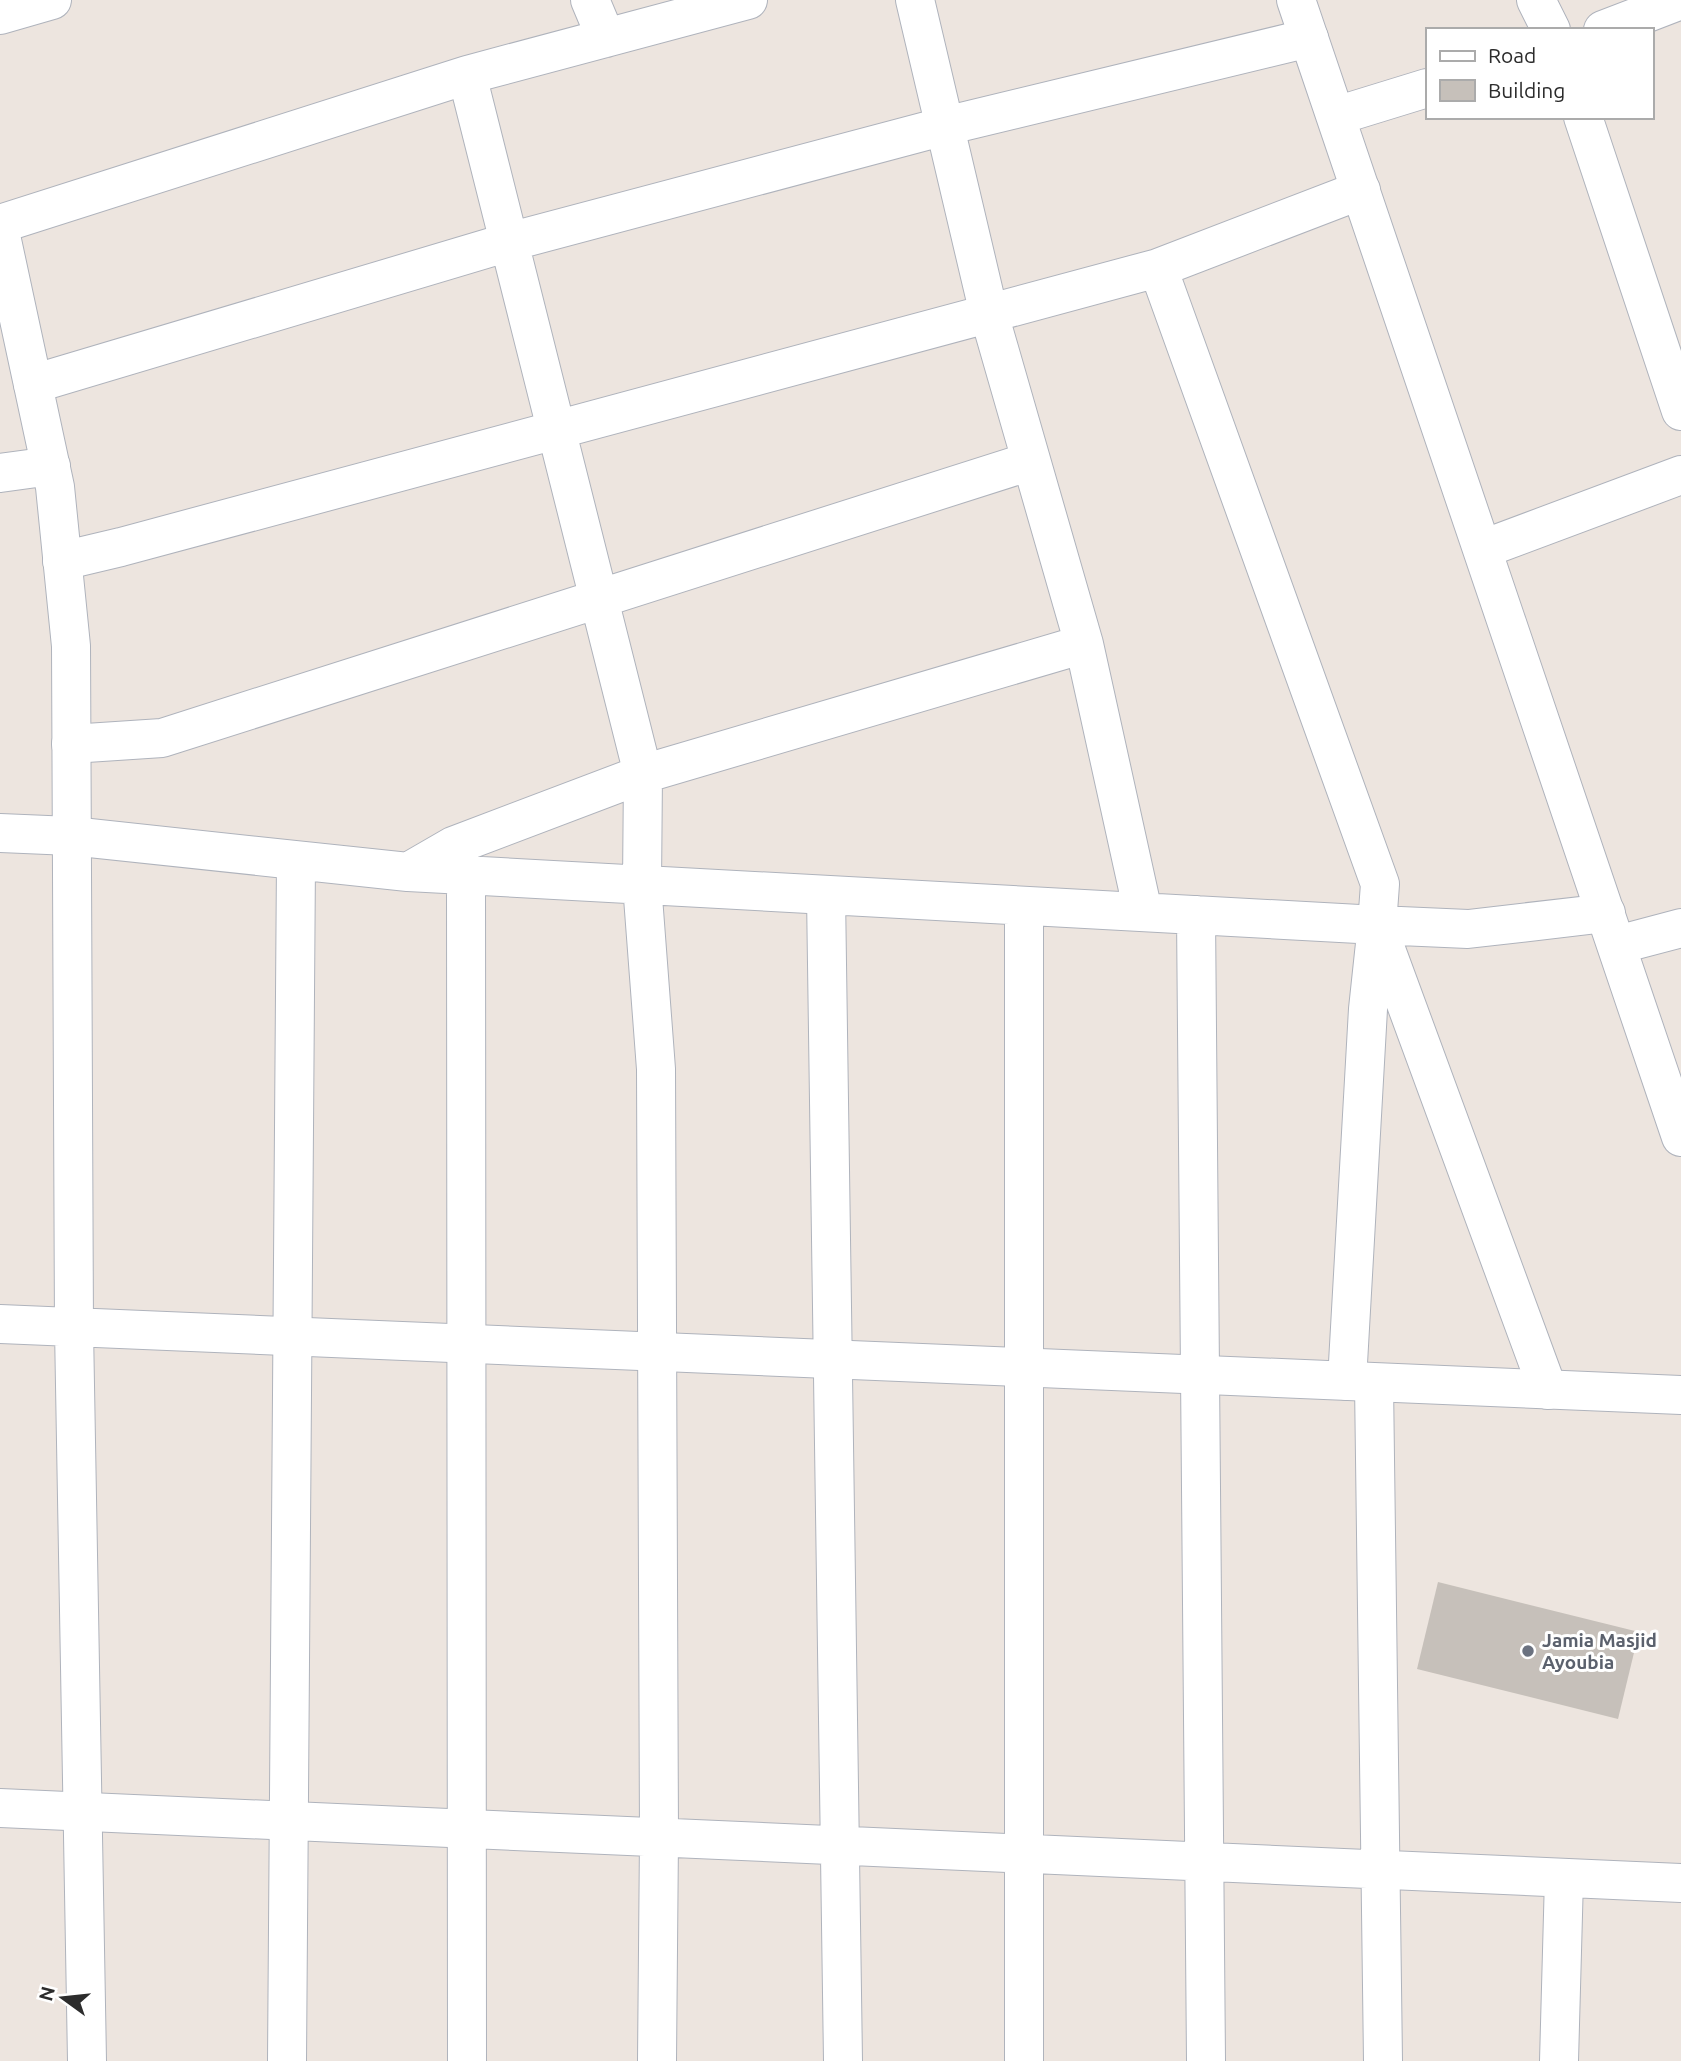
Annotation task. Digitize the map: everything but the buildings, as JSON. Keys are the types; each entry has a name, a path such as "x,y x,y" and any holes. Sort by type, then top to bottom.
{"street":[{"path":"0,15 52,0"},
{"path":"590,0 606,38"},
{"path":"0,224 467,75 748,0"},
{"path":"915,0 989,314 1084,644 1143,912"},
{"path":"1296,0 1681,1137"},
{"path":"1536,0 1550,28"},
{"path":"1608,28 1681,0"},
{"path":"33,384 509,242 945,126 1309,38"},
{"path":"467,75 643,774 642,884 656,1069 659,1838 657,2061"},
{"path":"1336,116 1426,88"},
{"path":"1584,119 1681,411"},
{"path":"62,561 1158,268 1361,190"},
{"path":"0,231 55,487 71,646 74,1329 87,2061"},
{"path":"1158,268 1380,884 1368,1009 1361,1382 1380,1870 1382,2061"},
{"path":"71,744 162,738 1031,461"},
{"path":"0,473 51,466"},
{"path":"1483,549 1681,475"},
{"path":"408,872 453,846 643,774 1084,644"},
{"path":"0,833 71,836 408,872 1377,925 1468,929 1681,928"},
{"path":"287,2061 296,861"},
{"path":"466,875 467,2061"},
{"path":"826,895 843,2061"},
{"path":"1024,906 1024,2061"},
{"path":"1196,915 1206,2061"},
{"path":"1377,925 1548,1390"},
{"path":"0,1324 1681,1395"},
{"path":"0,1808 1681,1883"},
{"path":"1559,2061 1564,1878"}],"place":[{"name":"Jamia Masjid Ayoubia","path":"1528,1651"}]}
